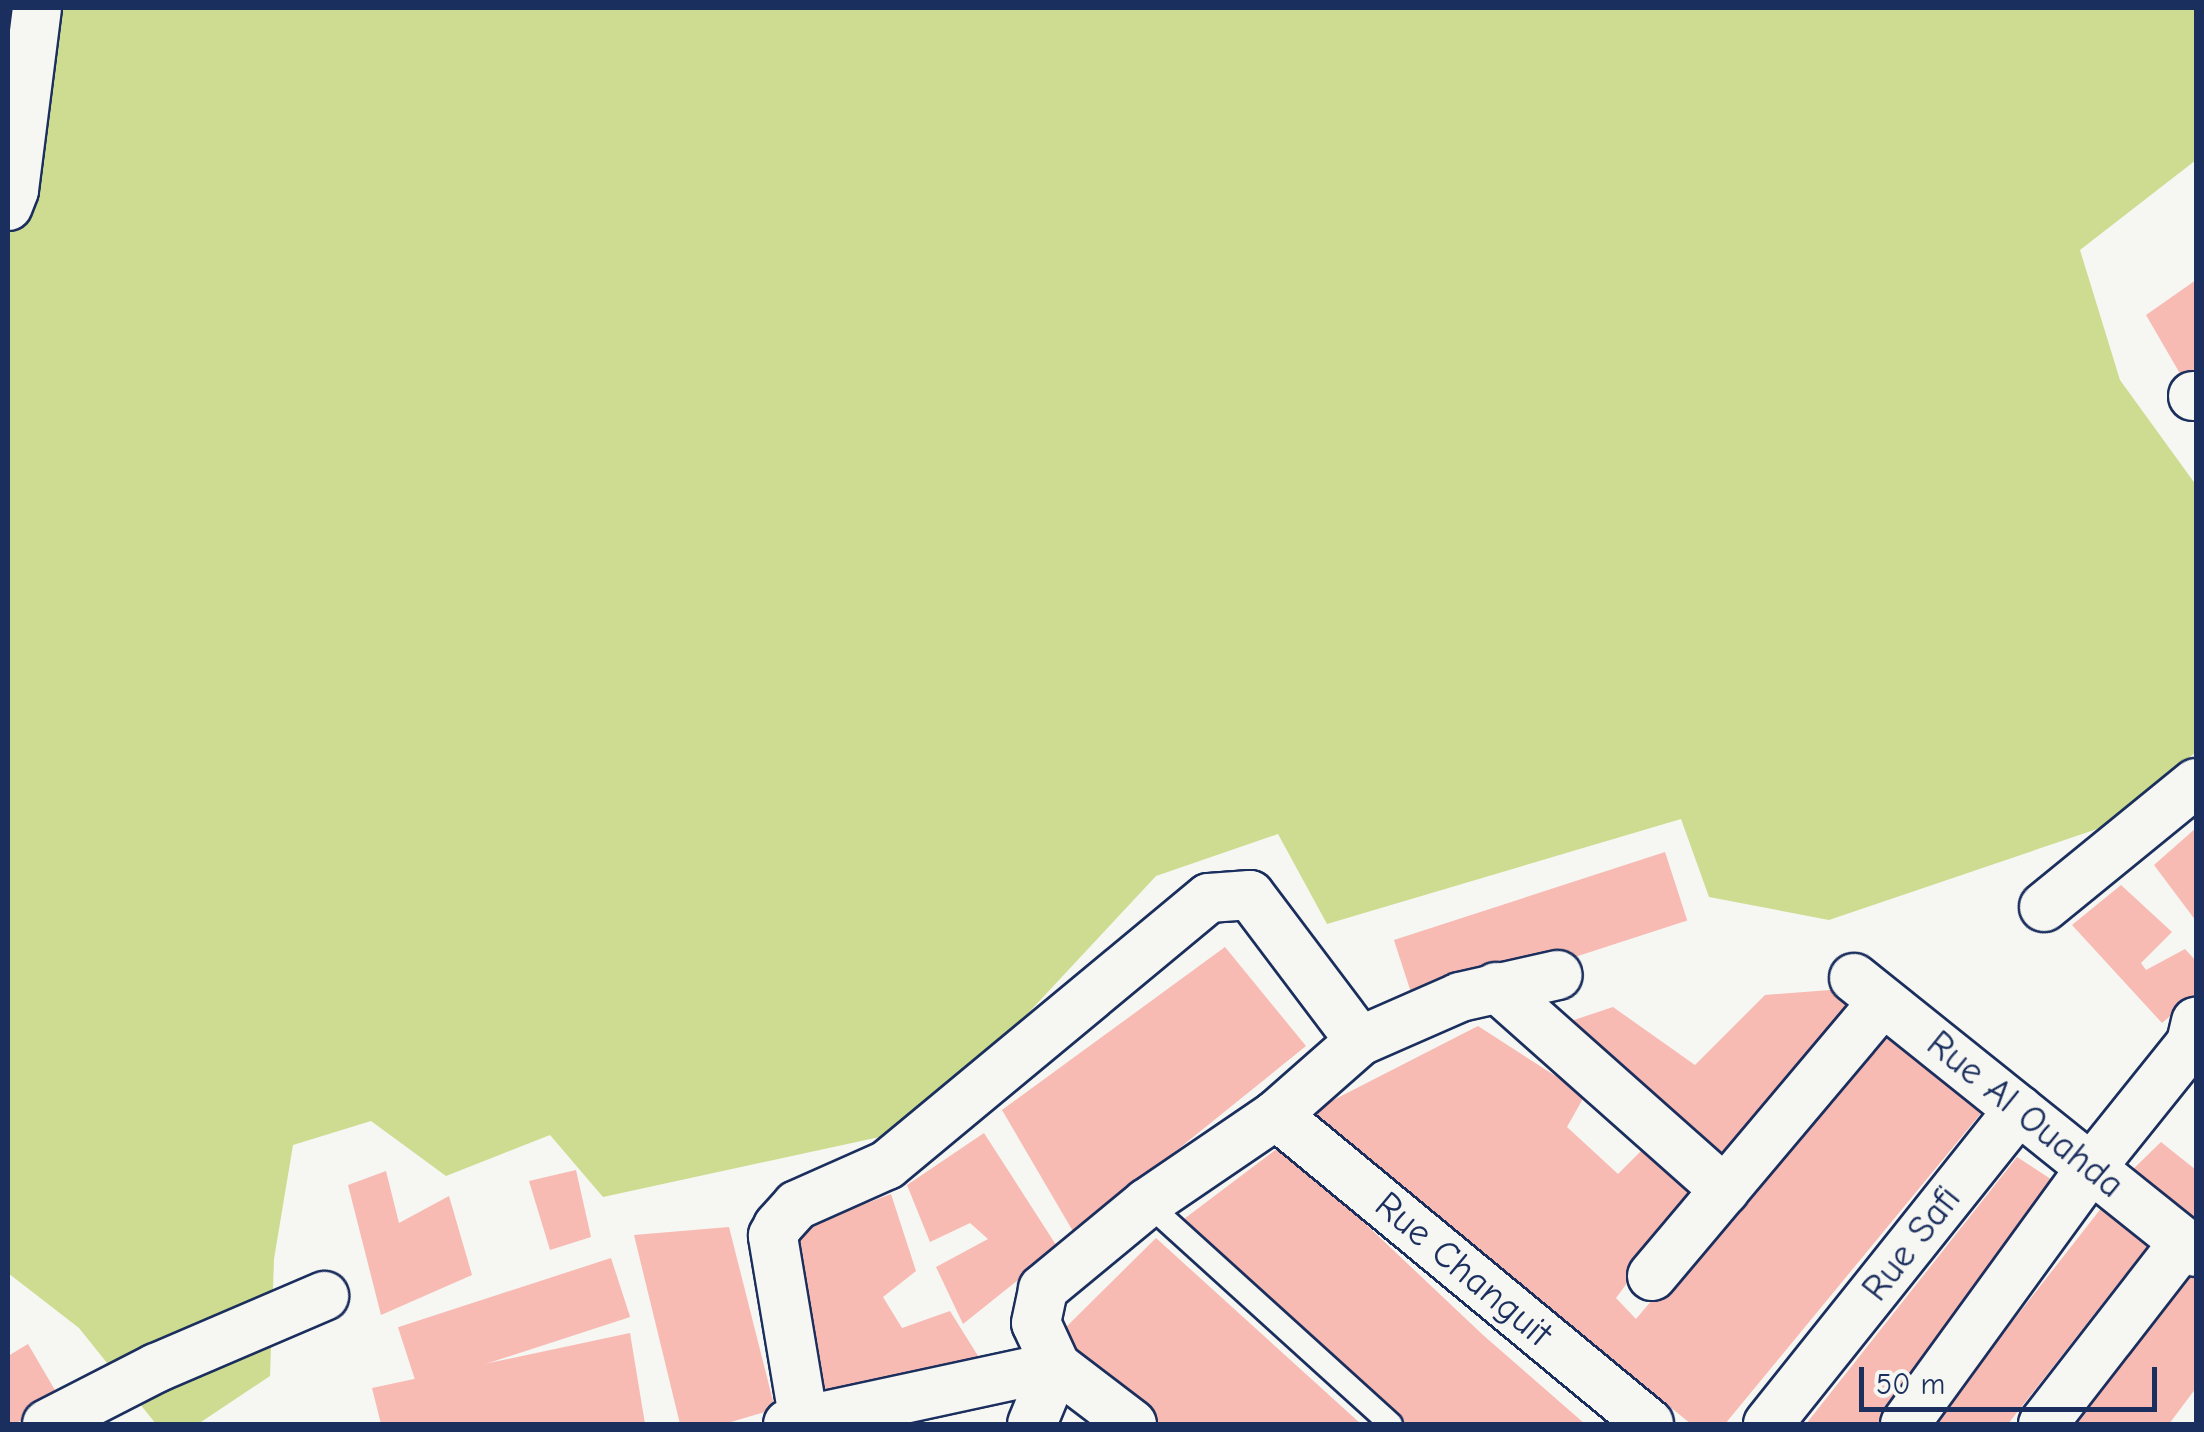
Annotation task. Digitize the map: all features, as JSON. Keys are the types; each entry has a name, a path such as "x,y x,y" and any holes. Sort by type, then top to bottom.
{"street":[{"path":"8,206 14,190 36,8"},
{"path":"2044,906 2196,783"},
{"path":"1056,1366 871,1416 796,1423 773,1236 797,1205 887,1165 1209,898 1250,895 1360,1041"},
{"path":"1132,1424 1056,1366 1036,1323 1043,1289 1146,1202 1276,1115 1360,1041 1426,1010 1496,987 1558,975"},
{"path":"1496,987 1724,1190 1652,1276"},
{"name":"Rue Al Ouahda","path":"1724,1190 1869,990 2190,1247"},
{"path":"1905,1424 2091,1168 2194,1037"},
{"name":"Rue Safi","path":"1768,1424 2018,1110"},
{"name":"Rue Changuit","path":"1276,1115 1649,1424"},
{"path":"2044,1424 2190,1247"},
{"path":"47,1424 156,1368 324,1296"},
{"path":"1032,1424 1056,1366"}],"lane":[{"path":"1146,1202 1392,1424"}],"green space":[{"path":"8,8 2196,8 2196,160 2080,250 2120,380 2196,485 2196,752 2103,827 1829,920 1709,897 1681,819 1327,924 1278,834 1156,876 921,1128 603,1197 550,1135 446,1176 371,1121 293,1145 274,1259 270,1376 198,1424 156,1424 79,1328 8,1273"}],"building":[{"path":"2196,280 2196,374 2182,377 2146,315"},
{"path":"2196,828 2196,921 2154,865"},
{"path":"1665,852 1687,920 1416,1009 1394,940"},
{"path":"2121,885 2172,932 2141,963 2146,970 2185,949 2196,961 2196,994 2162,1023 2072,925"},
{"path":"1225,947 1306,1046 1074,1233 1002,1110"},
{"path":"1843,989 1847,1003 1717,1166 1553,1027 1613,1007 1695,1065 1765,995"},
{"path":"1885,1024 1982,1112 1725,1424 1691,1424 1310,1112 1478,1026 1585,1095 1567,1127 1618,1174 1642,1150 1693,1194 1616,1298 1636,1319"},
{"path":"984,1133 1058,1248 963,1324 936,1267 988,1239 970,1223 930,1242 907,1185"},
{"path":"2161,1142 2196,1170 2196,1231 2126,1176"},
{"path":"1282,1145 1483,1335 1585,1424 1401,1424 1184,1219"},
{"path":"2017,1157 2063,1187 1886,1424 1806,1424"},
{"path":"576,1170 591,1237 550,1250 529,1181"},
{"path":"386,1171 399,1223 449,1196 472,1275 381,1315 348,1185"},
{"path":"891,1194 916,1271 883,1297 902,1328 950,1311 988,1372 823,1402 785,1234"},
{"path":"2110,1197 2157,1234 2008,1424 1932,1424"},
{"path":"729,1227 775,1409 724,1424 680,1424 634,1235"},
{"path":"1156,1238 1361,1424 1157,1424 1059,1334"},
{"path":"611,1258 630,1317 417,1386 398,1327"},
{"path":"2192,1265 2196,1268 2196,1388 2169,1424 2069,1424"},
{"path":"630,1333 645,1424 381,1424 372,1388"},
{"path":"28,1344 59,1397 15,1424 8,1424 8,1356"}]}
